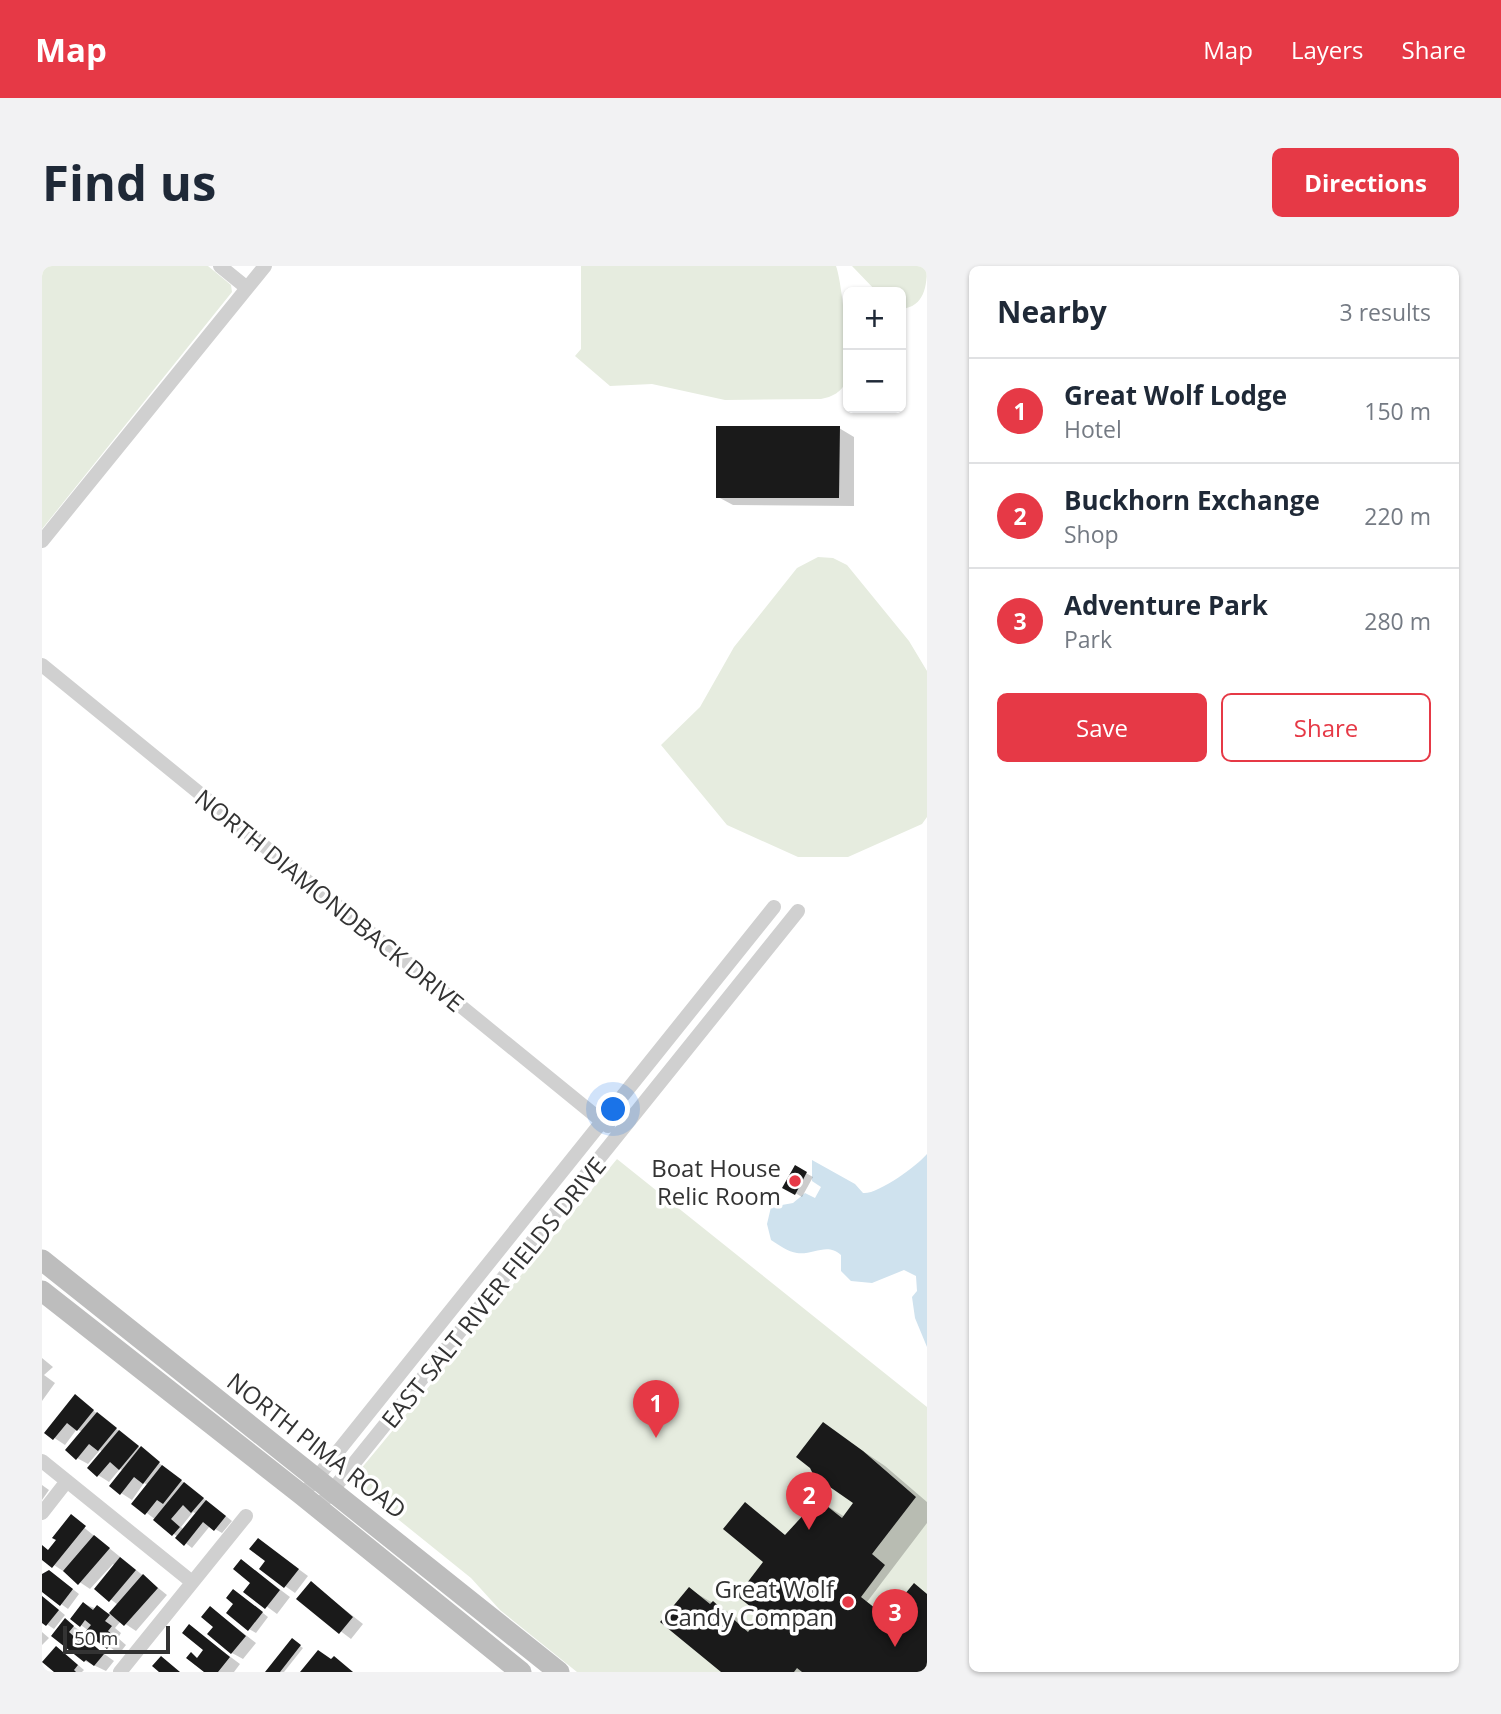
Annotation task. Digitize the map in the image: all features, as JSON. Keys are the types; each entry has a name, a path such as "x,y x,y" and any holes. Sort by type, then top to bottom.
{"main road":[{"name":"NORTH PIMA ROAD","path":"42,1260 552,1668"},
{"name":"NORTH PIMA ROAD","path":"42,1291 521,1672"}],"street":[{"path":"220,266 247,288"},
{"path":"42,541 265,266"},
{"name":"NORTH DIAMONDBACK DRIVE","path":"42,665 620,1135"},
{"name":"EAST SALT RIVER FIELDS DRIVE","path":"310,1502 602,1121 774,907"},
{"name":"EAST SALT RIVER FIELDS DRIVE","path":"310,1502 620,1135 798,911"},
{"path":"42,1461 192,1582"},
{"path":"42,1513 67,1481"},
{"path":"120,1672 246,1517"}],"shaded area":[{"path":"42,266 208,266 231,285 232,292 42,529"},
{"path":"581,266 836,266 843,306 843,386 829,397 725,400 652,384 610,386 575,356 581,349"},
{"path":"852,266 927,266 923,294 920,300 909,307 906,308 906,287 872,287"},
{"path":"818,557 833,558 847,565 909,641 927,671 927,817 922,824 848,857 798,857 727,825 661,745 700,707 734,647 797,568"},
{"path":"617,1159 927,1407 927,1672 577,1672 500,1610 471,1578 358,1487 356,1478 360,1470"}],"water":[{"path":"927,1154 927,1347 915,1318 912,1297 917,1291 916,1276 904,1270 872,1283 851,1281 841,1271 841,1255 836,1251 790,1251 771,1240 767,1224 771,1207 793,1203 805,1193 815,1198 821,1187 812,1181 812,1160 855,1184 863,1193 887,1185"}],"building":[{"path":"716,426 840,426 839,498 716,498"},
{"name":"Boat House Relic Room","path":"795,1165 807,1172 795,1195 782,1188"},
{"path":"75,1394 94,1410 77,1431 67,1423 53,1440 44,1433"},
{"path":"97,1412 117,1428 98,1451 89,1444 76,1460 65,1450"},
{"path":"823,1422 863,1451 916,1497 872,1554 885,1565 861,1597 886,1617 914,1583 927,1594 927,1672 802,1672 797,1668 794,1672 721,1672 660,1622 689,1587 710,1604 713,1601 748,1632 757,1620 760,1614 737,1596 763,1562 723,1529 745,1502 785,1535 818,1499 842,1518 853,1503 814,1476 810,1468 796,1457"},
{"path":"119,1430 139,1446 119,1470 110,1462 97,1477 87,1468"},
{"path":"141,1446 160,1462 143,1484 134,1477 120,1495 109,1486"},
{"path":"162,1465 182,1480 163,1504 157,1500 145,1515 131,1504"},
{"path":"184,1482 204,1498 191,1513 183,1505 171,1519 180,1527 172,1536 153,1520"},
{"path":"206,1500 226,1516 214,1531 203,1522 184,1546 175,1538"},
{"path":"71,1514 86,1526 52,1568 42,1560 42,1545 48,1550 56,1540 52,1538"},
{"path":"94,1535 110,1548 78,1585 63,1571"},
{"path":"258,1538 299,1569 284,1588 259,1569 265,1561 249,1549"},
{"path":"120,1557 136,1570 109,1602 94,1589"},
{"path":"241,1559 280,1590 265,1609 243,1592 250,1583 233,1569"},
{"path":"49,1570 73,1589 60,1606 42,1592 42,1574"},
{"path":"143,1574 158,1588 124,1626 109,1613"},
{"path":"311,1581 353,1617 339,1634 296,1599"},
{"path":"233,1589 263,1612 248,1631 226,1613 233,1604 226,1598"},
{"path":"42,1596 59,1610 46,1626 42,1623"},
{"path":"83,1602 93,1610 97,1605 110,1615 105,1621 112,1626 108,1631 116,1638 107,1649 85,1632 91,1625 85,1620 80,1627 70,1619"},
{"path":"210,1606 246,1636 231,1654 207,1634 213,1627 201,1617"},
{"path":"65,1618 74,1626 69,1632 79,1641 83,1636 104,1654 94,1666 86,1660 84,1662 51,1636"},
{"path":"189,1624 230,1657 218,1672 204,1672 186,1658 191,1652 197,1658 203,1650 182,1633"},
{"path":"292,1638 301,1645 280,1672 265,1672"},
{"path":"56,1646 78,1665 74,1670 76,1672 54,1672 42,1662"},
{"path":"318,1650 331,1659 334,1656 353,1672 300,1672"},
{"path":"161,1656 180,1672 159,1672 152,1666"}],"place":[{"name":"Boat House Relic Room","path":"795,1181"},
{"name":"Great Wolf Lodge","path":"656,1438"},
{"name":"Buckhorn Exchange","path":"809,1530"},
{"name":"Great Wolf Candy Compan","path":"848,1602"},
{"name":"Adventure Park","path":"895,1647"}]}
